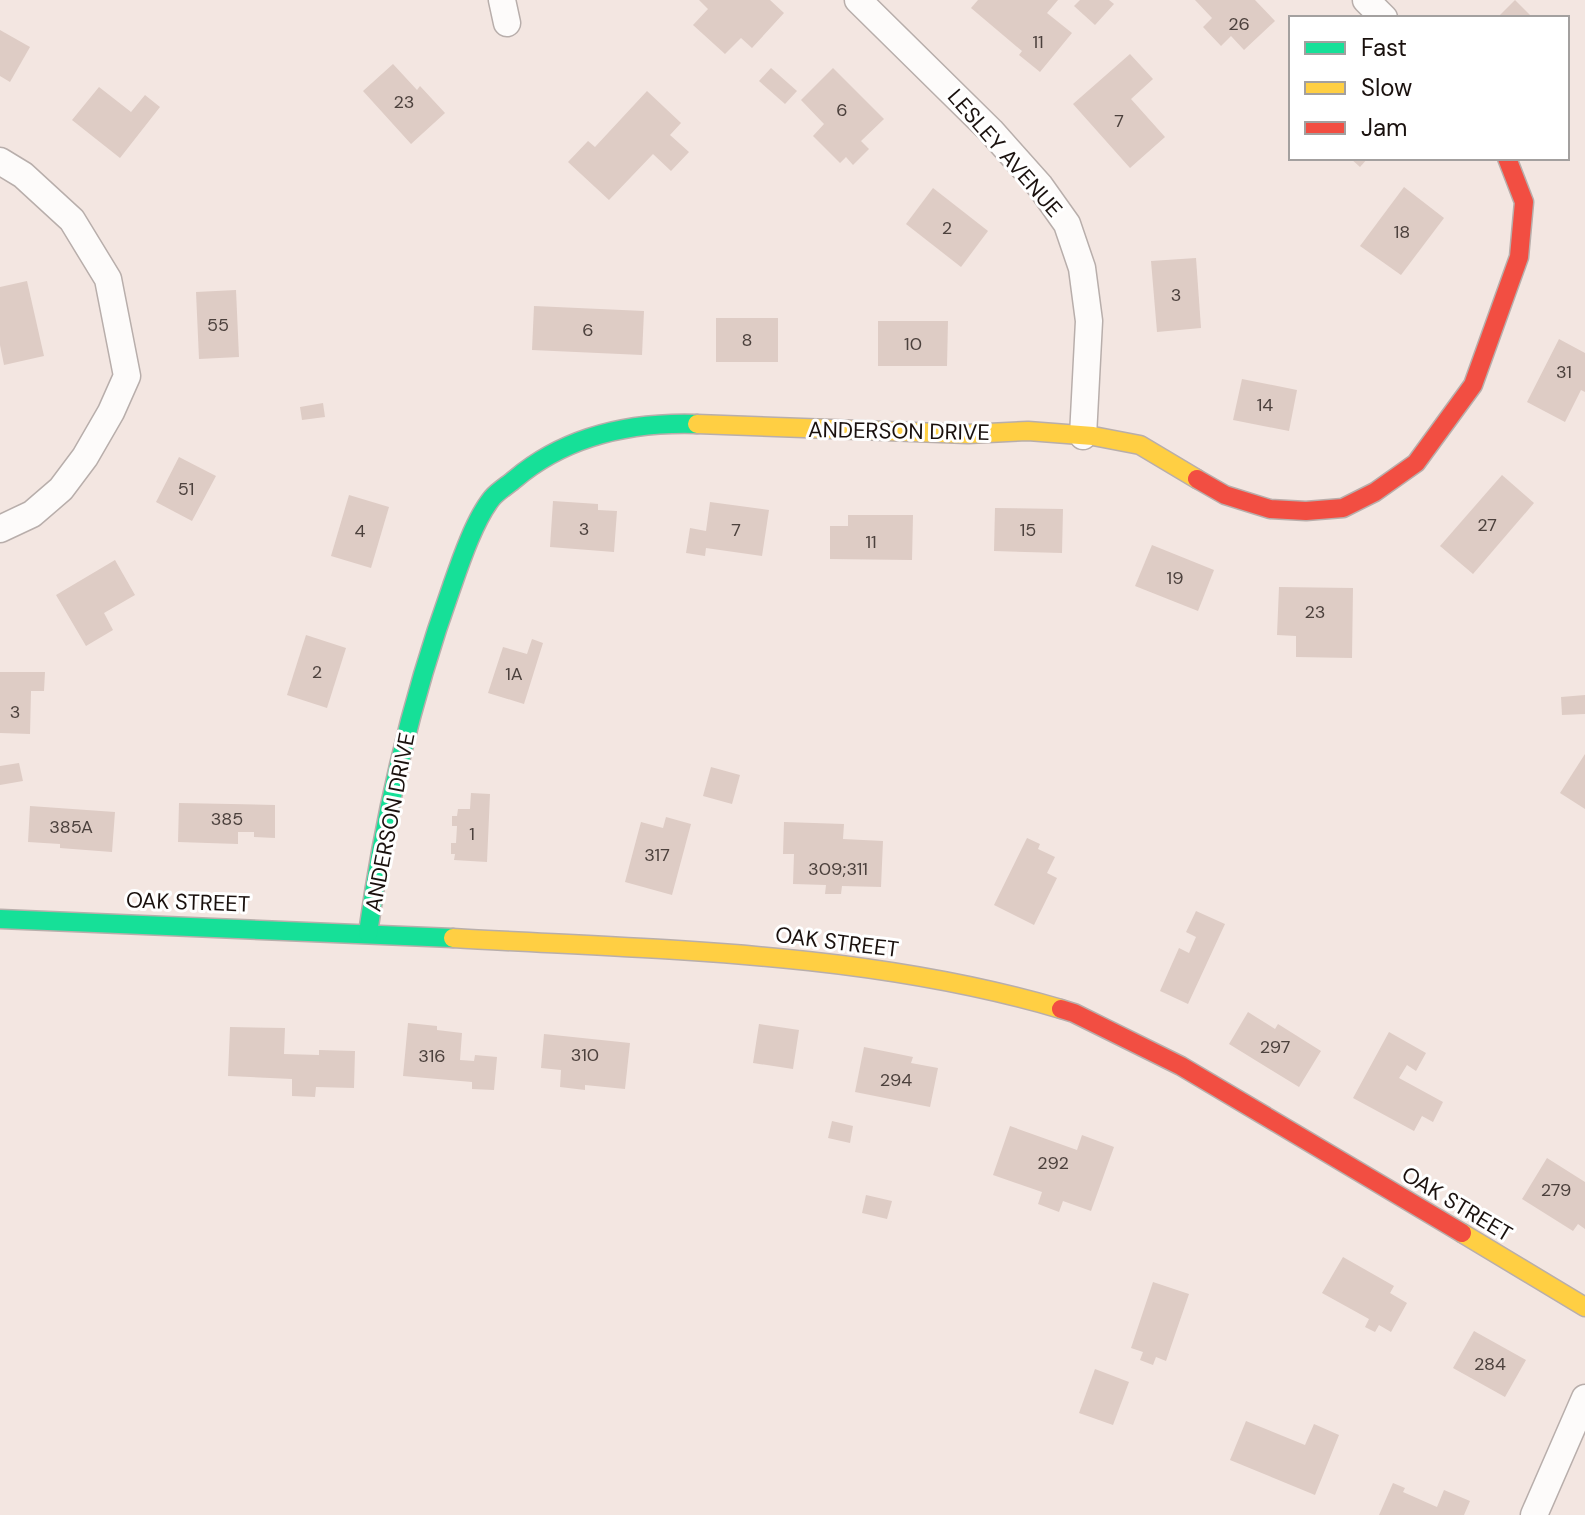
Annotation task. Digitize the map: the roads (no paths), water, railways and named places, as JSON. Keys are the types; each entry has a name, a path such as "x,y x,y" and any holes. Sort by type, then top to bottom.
{"street":[{"name":"LESLEY AVENUE","path":"858,0 991,131 1040,186 1067,224 1082,268 1089,321 1083,436"},
{"path":"1366,0 1382,16"},
{"name":"ANDERSON DRIVE","path":"368,933 378,858 429,650 473,535 492,498 522,473 552,453 591,436 663,423 968,434 1028,431 1140,445 1225,495 1270,509 1306,511 1343,508 1375,492 1416,463 1473,385 1519,257 1524,202 1508,160"},
{"path":"0,161 23,175 72,220 108,279 127,376 98,435 61,489 32,514 0,529"},
{"name":"OAK STREET","path":"0,919 368,933 831,963 1003,992 1074,1013 1181,1066 1585,1307"},
{"path":"1534,1515 1585,1398"}]}
